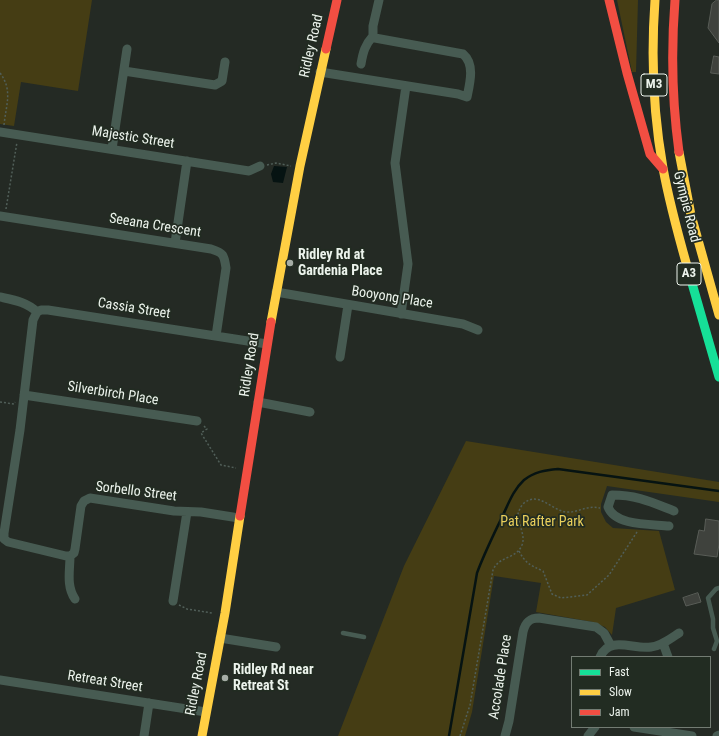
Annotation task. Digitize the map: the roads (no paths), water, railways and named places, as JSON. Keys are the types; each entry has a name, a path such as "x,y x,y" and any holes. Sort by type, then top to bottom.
{"main road":[{"name":"Ridley Road","path":"202,736 220,638 276,292 300,166 337,0"},
{"name":"Gympie Road","path":"609,0 650,154 663,169 679,236 719,377"},
{"name":"M3","path":"655,0 653,39 654,88 663,169"},
{"name":"M3","path":"675,0 672,61 673,88 681,166"},
{"name":"Gympie Road","path":"681,166 690,214 719,315"}],"street":[{"path":"361,64 366,44 373,36 373,26 379,0"},
{"path":"320,72 458,94 467,97 470,69 469,62 462,54 407,45 375,38 373,36"},
{"path":"112,149 127,49"},
{"path":"124,71 215,85 222,81 225,62"},
{"path":"401,314 408,264 395,163 406,86"},
{"name":"Majestic Street","path":"1,132 248,171 260,166"},
{"path":"175,243 187,161"},
{"name":"Seeana Crescent","path":"3,217 175,243 220,252 225,258 226,268 216,336"},
{"name":"Booyong Place","path":"276,292 463,324 478,330"},
{"path":"0,298 16,300 37,312 33,320 21,397 20,430 4,538 8,542 70,556"},
{"path":"340,356 348,305"},
{"name":"Cassia Street","path":"37,312 41,310 48,310 267,344"},
{"name":"Silverbirch Place","path":"21,397 197,422"},
{"path":"258,402 310,412"},
{"path":"669,526 620,520 610,511 608,507 612,495 628,495 674,511"},
{"name":"Sorbello Street","path":"75,599 70,592 69,585 70,556 74,553 75,549 81,506 84,501 90,498 187,512 214,513 239,518"},
{"path":"173,601 187,512"},
{"name":"Accolade Place","path":"505,736 509,721 523,632 527,622 532,618 539,618 596,627 604,633 611,646"},
{"path":"601,656 603,652 611,646 622,644 648,648 662,643 679,633"},
{"path":"220,638 276,648"},
{"path":"662,643 668,656"},
{"name":"Retreat Street","path":"0,680 206,712"},
{"path":"144,736 149,703"},
{"path":"588,736 594,728"},
{"path":"640,728 692,736"}],"lane":[{"path":"714,649 717,641 713,628 713,619 708,598 716,589 719,588"},
{"path":"344,633 364,637"}],"waterway":[{"path":"449,736 477,573 511,498 524,480 540,472 558,469 719,491"}],"place":[{"name":"Ridley Rd at Gardenia Place","path":"290,263"},
{"name":"Ridley Rd near Retreat St","path":"225,678"}],"park label":[{"name":"Pat Rafter Park","path":"542,522"}]}
